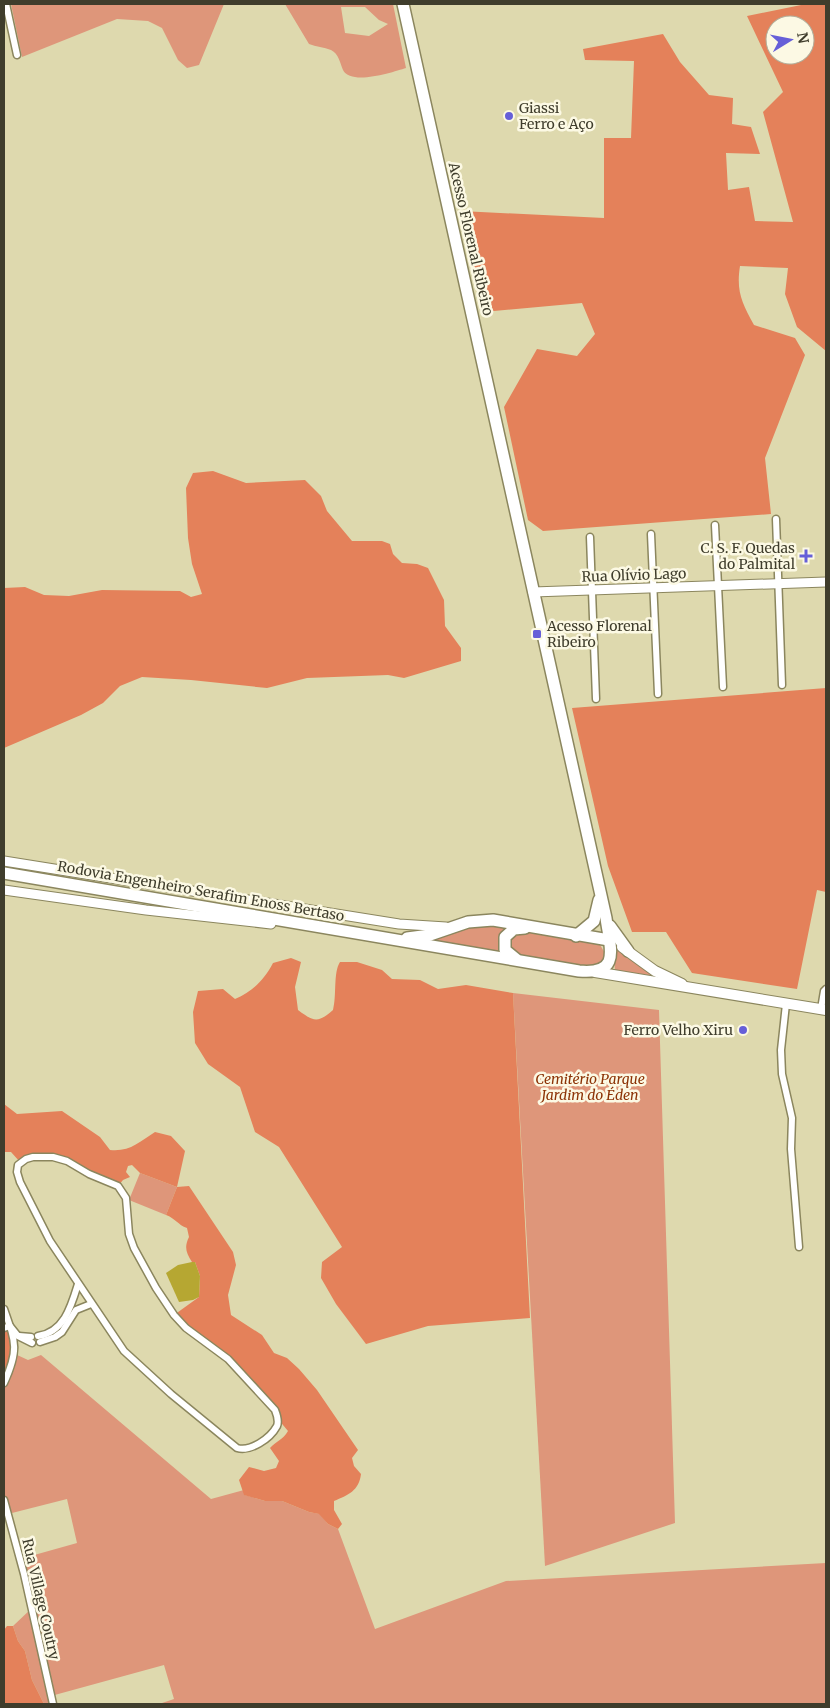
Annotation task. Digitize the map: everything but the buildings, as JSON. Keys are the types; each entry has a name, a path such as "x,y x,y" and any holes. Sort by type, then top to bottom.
{"highway":[{"name":"Acesso Florenal Ribeiro","path":"403,4 606,918 610,963 607,967 595,972"},
{"name":"Rodovia Engenheiro Serafim Enoss Bertaso","path":"4,873 316,924 393,940 595,972"},
{"name":"Acesso Florenal Ribeiro","path":"576,936 594,921 598,909 599,891"},
{"path":"606,918 628,951"},
{"name":"Rodovia Engenheiro Serafim Enoss Bertaso","path":"393,940 418,938 473,921 493,920 576,936 596,936 609,940"},
{"path":"518,960 505,950 504,937 514,929 532,928"}],"main road":[{"name":"Rua Olívio Lago","path":"533,592 826,582"},
{"path":"4,861 399,924 438,928 451,927"},
{"path":"4,890 146,910 272,924 316,924"},
{"name":"Rodovia Engenheiro Serafim Enoss Bertaso","path":"609,940 655,970 694,990"},
{"name":"Rodovia Engenheiro Serafim Enoss Bertaso","path":"595,972 694,990 824,1010"}],"street":[{"path":"6,4 17,55"},
{"path":"776,519 782,685"},
{"path":"715,525 723,687"},
{"path":"651,534 658,694"},
{"path":"590,537 596,699"},
{"path":"824,1010 824,991 826,989"},
{"path":"786,1004 781,1050 782,1074 792,1118 791,1149 799,1247"},
{"path":"52,1157 67,1161 89,1174 118,1186 126,1198 129,1234 156,1288 174,1315 186,1328 228,1359 275,1410 278,1418 277,1426 256,1446 243,1450 237,1448 171,1394 124,1351 91,1304 50,1241 20,1182 17,1172 18,1165 26,1159 52,1157"},
{"path":"35,1340 52,1333 58,1328 72,1303 78,1284"},
{"path":"7,1327 18,1336 35,1340 55,1337 62,1332 76,1310 91,1304"},
{"path":"4,1309 7,1327 14,1345 14,1361 4,1383"},
{"name":"Rua Village Coutry","path":"4,1500 24,1574 53,1704"}],"green space":[{"path":"11,4 224,4 199,65 187,68 178,60 162,28 148,21 117,19 22,57"},
{"path":"285,4 393,4 406,68 373,76 354,77 347,75 343,70 334,52 309,44","holes":["341,7 365,7 379,20 388,24 369,36 345,33"]},
{"path":"509,924 502,934 499,952 428,941 466,926"},
{"path":"525,930 599,943 606,955 603,963 592,967 516,955 510,944 510,936 512,933"},
{"path":"613,947 655,976 615,970"},
{"name":"Cemitério Parque Jardim do Éden","path":"513,993 659,1010 675,1523 545,1566"},
{"path":"140,1173 177,1187 166,1215 129,1200"},
{"path":"15,1354 28,1360 41,1355 211,1499 244,1490 245,1495 265,1501 282,1501 309,1512 320,1514 328,1524 338,1529 375,1629 506,1581 826,1563 826,1704 159,1704 174,1699 164,1665 51,1696 53,1704 44,1704 32,1680 25,1651 18,1641 13,1626 32,1608 20,1559 77,1543 67,1499 8,1514 4,1500 4,1383"}],"shaded area":[{"path":"806,4 826,4 826,351 797,327 785,294 788,268 740,266 739,275 741,297 754,325 795,338 805,355 765,458 771,514 543,531 528,520 504,407 537,349 577,356 595,334 582,303 483,312 461,211 604,218 604,138 631,138 634,61 585,60 583,49 663,34 680,62 709,95 733,98 732,124 751,127 760,154 726,153 728,190 749,187 755,221 793,222 763,112 783,92 770,65 815,65 815,15 765,15 765,54 747,16"},
{"path":"213,471 246,483 305,480 321,496 327,511 352,541 382,541 390,544 393,554 402,563 417,564 428,568 444,600 445,626 461,648 461,661 404,678 388,675 307,678 267,688 142,677 120,686 103,703 81,715 4,748 4,588 25,587 44,595 69,596 102,590 180,591 191,597 202,594 192,564 188,538 186,488 193,473"},
{"path":"826,688 826,892 817,890 797,989 692,973 666,932 632,932 608,866 572,708"},
{"path":"291,958 301,962 295,987 298,1010 312,1019 320,1019 333,1010 337,972 340,962 357,962 382,970 392,979 420,980 438,989 466,985 513,993 530,1318 428,1326 366,1344 336,1304 321,1278 322,1262 342,1247 279,1147 255,1132 240,1087 208,1064 195,1043 193,1012 198,991 223,989 235,999 257,984 266,975 273,963"},
{"path":"4,1104 17,1114 62,1111 100,1137 110,1150 129,1148 155,1132 171,1136 185,1151 177,1187 140,1173 132,1165 128,1166 126,1172 130,1177 123,1180 118,1186 53,1157 20,1162 11,1152 4,1152"},
{"path":"189,1186 233,1252 236,1265 228,1295 231,1315 262,1335 274,1353 287,1358 299,1369 317,1390 358,1450 352,1458 354,1466 361,1474 358,1485 352,1492 334,1501 334,1510 342,1524 338,1529 328,1524 319,1514 282,1501 265,1501 244,1495 239,1480 249,1467 264,1471 276,1468 279,1461 270,1448 288,1431 228,1359 174,1315 199,1297 200,1276 195,1262 192,1262 187,1253 186,1247 189,1237 187,1228 166,1215 177,1187"},
{"path":"195,1262 200,1276 199,1297 179,1302 166,1273 178,1265"},
{"path":"10,1326 14,1345 4,1383 4,1328"},
{"path":"7,1626 13,1626 18,1641 25,1651 32,1680 44,1704 4,1704 4,1630"}],"place":[{"name":"Giassi Ferro e Aço","path":"509,116"},
{"name":"C. S. F. Quedas do Palmital","path":"806,556"},
{"name":"Acesso Florenal Ribeiro","path":"537,634"},
{"name":"Ferro Velho Xiru","path":"743,1030"}]}
